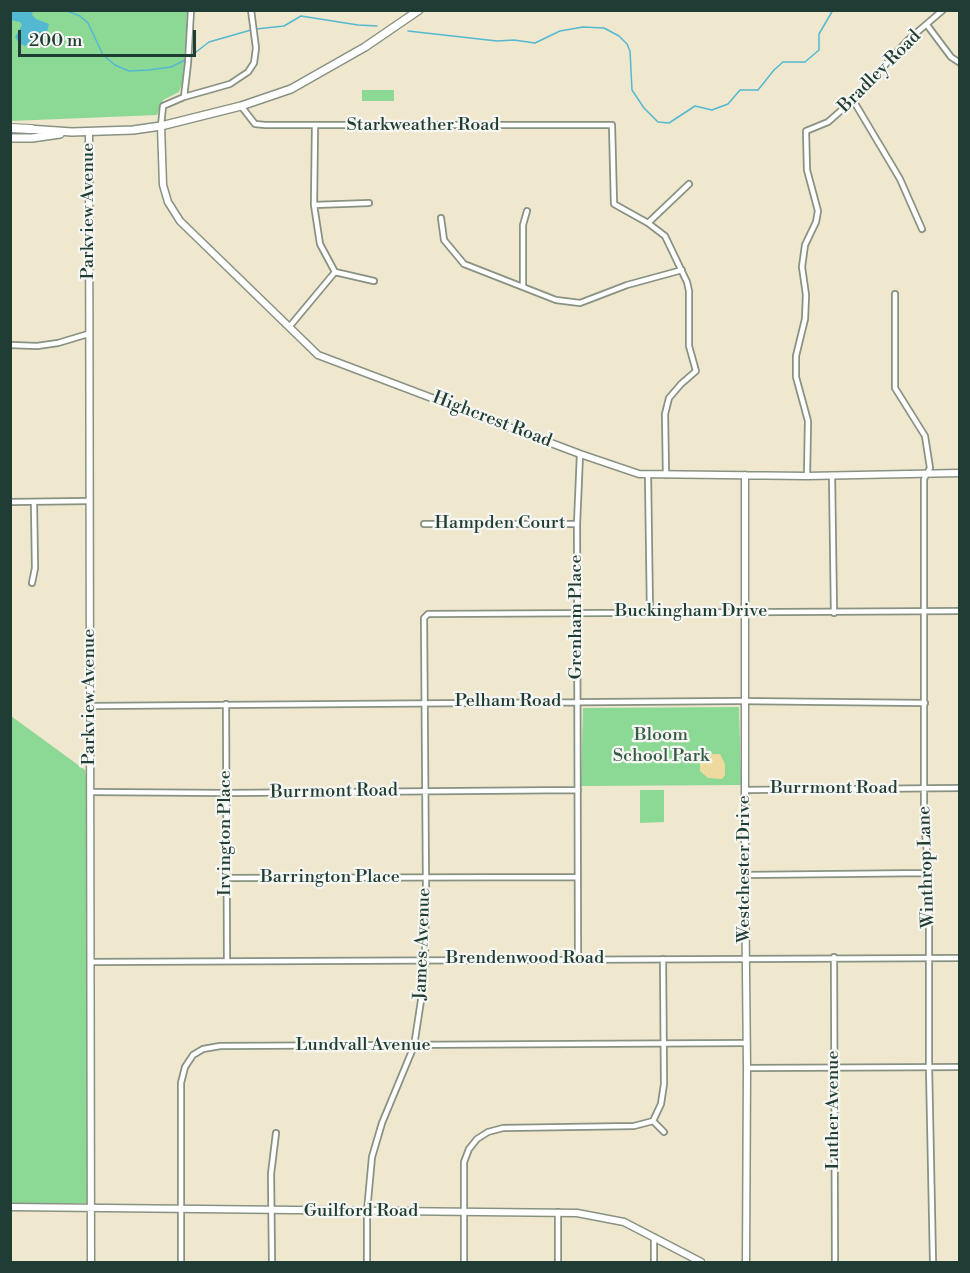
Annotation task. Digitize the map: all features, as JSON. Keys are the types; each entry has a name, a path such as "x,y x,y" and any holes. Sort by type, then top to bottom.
{"main road":[{"path":"10,129 89,132 161,126 241,106 291,89 364,47 419,10"},
{"path":"10,138 32,138 72,132"}],"street":[{"path":"184,97 191,10"},
{"path":"161,126 164,106 184,97 219,88 248,72 256,55 251,10"},
{"name":"Bradley Road","path":"807,476 808,421 796,377 796,356 805,319 806,295 802,267 805,245 816,222 818,211 807,170 806,131 828,122 853,100 908,40 943,10"},
{"path":"927,25 951,57 960,63"},
{"path":"853,100 900,178 922,229"},
{"name":"Starkweather Road","path":"241,106 255,124 315,126 612,125 614,204 648,223"},
{"name":"Highcrest Road","path":"161,126 163,185 168,202 180,221 318,355 639,474 807,476 960,473"},
{"path":"315,126 314,205 320,244 335,272 374,281"},
{"name":"Parkview Avenue","path":"89,132 91,1263"},
{"path":"666,475 664,414 669,398 696,371 689,346 689,291 682,270 664,236 648,223 689,184"},
{"path":"314,205 369,203"},
{"path":"523,287 523,225 528,211"},
{"path":"441,218 444,240 464,264 556,300 580,303 627,285 682,270"},
{"path":"290,326 335,272"},
{"name":"Winthrop Lane","path":"895,294 895,388 925,436 930,468 924,479 924,830 929,873 929,1067 933,1263"},
{"path":"10,345 37,346 58,343 88,334"},
{"name":"Grenham Place","path":"578,959 577,524 580,454"},
{"path":"832,474 834,613"},
{"path":"648,475 650,612"},
{"name":"Westchester Drive","path":"746,475 746,1263"},
{"path":"10,502 89,501"},
{"path":"32,582 35,568 34,502"},
{"name":"Hampden Court","path":"424,524 577,524"},
{"name":"Buckingham Drive","path":"424,618 428,614 960,611"},
{"name":"James Avenue","path":"367,1263 367,1211 372,1157 382,1123 414,1046 420,1016 425,960 424,618"},
{"name":"Pelham Road","path":"90,706 425,702 925,703"},
{"name":"Irvington Place","path":"226,705 227,961"},
{"name":"Burrmont Road","path":"745,790 960,788"},
{"name":"Burrmont Road","path":"91,792 578,790"},
{"path":"745,875 929,873"},
{"name":"Barrington Place","path":"226,878 578,876"},
{"name":"Luther Avenue","path":"834,957 835,1263"},
{"name":"Brendenwood Road","path":"91,962 960,958"},
{"path":"464,1263 464,1161 473,1144 488,1132 503,1128 633,1126 653,1120 661,1104 664,1084 663,959"},
{"name":"Lundvall Avenue","path":"181,1263 181,1083 185,1067 192,1055 203,1049 220,1046 746,1043"},
{"path":"747,1068 960,1067"},
{"path":"653,1120 664,1132"},
{"path":"272,1263 271,1174 276,1133"},
{"name":"Guilford Road","path":"10,1207 464,1213 558,1212 594,1215 624,1222 701,1263"},
{"path":"558,1212 558,1263"},
{"path":"654,1237 654,1263"}],"green space":[{"path":"10,11 187,11 183,81 179,92 163,100 157,115 11,121"},
{"path":"362,90 394,90 394,101 362,101"},
{"name":"Bloom School Park","path":"739,707 741,785 581,786 583,708"},
{"path":"11,716 85,770 89,793 91,1203 11,1203"},
{"path":"640,790 664,790 664,822 640,823"}],"sand":[{"path":"714,754 720,754 725,764 725,775 722,779 708,778 700,771 700,761"}],"water":[{"path":"10,11 33,11 32,15 36,19 49,24 47,32 39,38 42,41 41,44 25,46 19,43 15,37 22,25 20,22 11,20"}],"waterway":[{"path":"65,10 80,16 88,23 103,55 115,65 129,71 171,67 187,59"},
{"path":"408,31 535,43 560,31 583,27 604,28 619,36 627,44 630,51 632,90 644,108 658,122 669,123 695,106 712,110 728,104 740,90 758,90 783,62 805,62 819,50 819,34 833,10"},
{"path":"256,29 284,26 301,16 377,26"},
{"path":"191,56 209,42 251,30"}]}
